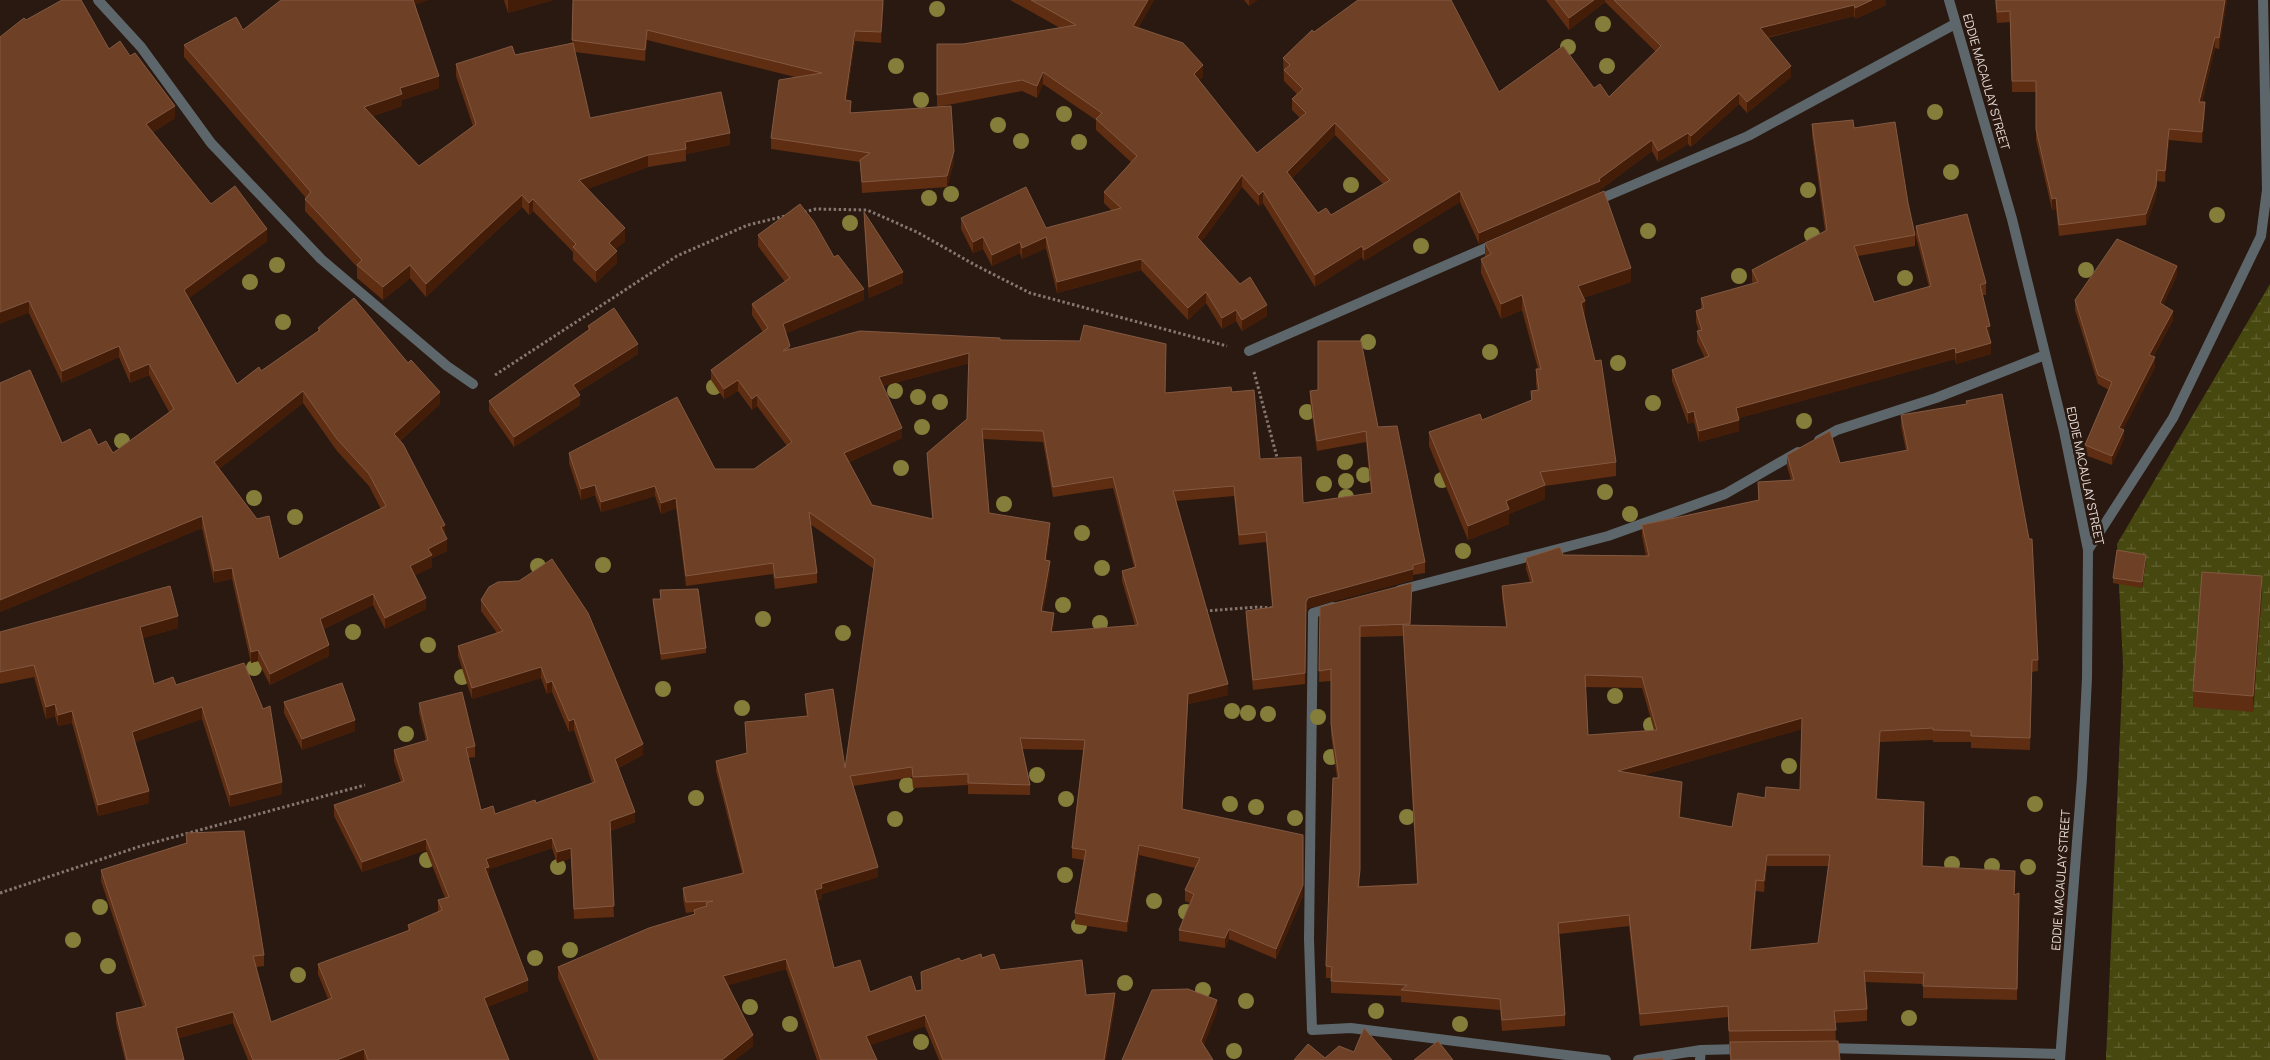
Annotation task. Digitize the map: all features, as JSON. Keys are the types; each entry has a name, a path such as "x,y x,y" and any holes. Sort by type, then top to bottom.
{"street":[{"path":"98,0 141,47 211,142 321,259 447,366 473,384"},
{"name":"EDDIE MACAULAY STREET","path":"1949,0 2012,219 2064,431 2088,550 2087,678 2082,778 2060,1057"},
{"path":"2088,550 2173,418 2260,236 2266,190 2264,0"},
{"path":"1584,206 1748,136 1955,24"},
{"path":"1248,351 1511,237"},
{"path":"1388,593 1608,536 1725,494 1837,430 1936,398 2045,355"},
{"path":"1341,605 1313,612 1309,939 1312,1030 1351,1028 1606,1060"},
{"path":"1820,1048 2060,1057"},
{"path":"1638,1060 1750,1049"}],"path":[{"path":"797,214 816,209 867,210 917,232 1030,293 1248,351 1279,462"},
{"path":"473,384 497,374 677,256 748,225 790,215"},
{"path":"1205,611 1258,607 1313,612"},
{"path":"0,893 141,846 365,785"}],"green space":[{"path":"2270,284 2270,1060 2106,1060 2123,664 2117,544"}],"building":[{"path":"62,0 81,0 109,49 120,41 130,56 135,53 175,106 146,124 211,204 235,186 267,229 184,290 237,384 259,367 261,371 320,330 318,328 354,298 408,363 411,360 440,392 394,434 403,444 445,525 441,527 447,539 428,549 432,555 410,566 426,598 385,618 373,594 320,619 329,645 270,674 258,650 251,652 232,568 214,571 202,516 0,600 0,383 30,370 62,443 90,429 98,445 106,441 113,453 174,409 149,364 130,372 119,346 62,371 29,301 0,312 0,37 24,18 26,20","holes":["303,391 337,439 369,474 386,506 279,559 269,516 257,519 214,462"]},
{"path":"281,0 413,0 439,76 400,88 402,94 364,107 419,166 476,124 456,64 512,46 515,55 573,43 590,118 721,92 730,133 685,142 686,149 648,155 579,180 625,228 609,243 617,251 596,271 573,247 576,244 533,199 529,203 522,195 426,284 410,265 383,287 357,265 362,260 305,199 311,192 184,45 236,17 243,30"},
{"path":"573,0 883,0 881,32 855,31 845,100 851,101 850,113 951,106 954,151 947,176 862,182 860,160 870,153 771,138 779,80 822,73 647,30 645,50 572,40"},
{"path":"1031,0 1148,0 1133,26 1183,43 1203,65 1194,74 1257,153 1306,113 1292,99 1303,89 1284,70 1290,65 1283,58 1312,30 1314,32 1358,0 1451,0 1499,92 1563,46 1594,88 1600,84 1609,97 1661,46 1614,0 1872,0 1855,8 1854,5 1760,28 1791,66 1747,102 1739,93 1691,136 1688,133 1658,151 1652,140 1599,179 1600,181 1479,233 1460,191 1364,250 1362,246 1315,275 1263,191 1259,195 1242,175 1197,237 1240,284 1250,277 1267,305 1242,320 1236,310 1222,318 1206,292 1188,308 1141,259 1057,282 1046,237 1022,248 1020,242 992,255 983,237 973,242 961,218 1026,187 1046,228 1121,208 1104,192 1137,156 1096,119 1102,113 1043,72 1037,86 1022,80 937,95 937,44 963,44 1076,25","holes":["1335,123 1390,180 1331,215 1326,208 1318,213 1287,172"]},
{"path":"1555,0 1594,0 1569,18"},
{"path":"1996,0 2225,0 2219,38 2215,37 2199,102 2205,102 2202,132 2169,129 2165,171 2157,170 2156,186 2146,214 2059,225 2056,198 2052,199 2036,129 2036,81 2012,81 2010,11 1997,12"},
{"path":"1853,120 1854,128 1895,122 1915,235 1854,246 1874,302 1931,286 1916,226 1967,214 1986,283 1980,285 1990,326 1986,327 1991,343 1956,353 1955,348 1736,408 1739,420 1699,431 1694,411 1688,413 1672,370 1709,356 1697,331 1702,330 1696,311 1704,308 1701,298 1758,282 1752,270 1827,230 1812,124"},
{"path":"1604,191 1631,268 1578,286 1585,301 1581,303 1595,361 1601,360 1616,462 1540,472 1545,485 1506,501 1509,509 1468,526 1429,432 1480,414 1482,420 1532,400 1531,391 1539,390 1536,369 1541,369 1522,295 1501,304 1481,259 1491,254 1485,243"},
{"path":"800,204 814,222 834,257 838,255 864,289 783,324 790,346 783,351 860,331 1000,338 1000,340 1080,341 1084,325 1166,344 1165,393 1231,387 1232,392 1254,390 1260,459 1301,457 1303,503 1372,493 1366,431 1317,441 1310,391 1318,390 1318,341 1361,341 1378,427 1397,426 1425,562 1413,565 1413,569 1308,598 1306,602 1305,673 1253,680 1246,611 1273,607 1266,532 1239,535 1234,486 1173,491 1228,684 1188,694 1182,809 1303,835 1303,885 1276,949 1229,929 1225,938 1179,930 1194,894 1185,890 1200,858 1139,845 1127,922 1075,913 1086,850 1072,848 1085,740 1020,738 1030,785 968,783 968,774 913,777 912,767 850,776 878,867 821,884 822,888 815,890 834,968 860,960 870,992 911,976 916,991 922,990 921,972 959,958 961,961 981,954 982,958 994,954 1000,970 1082,960 1086,995 1115,993 1104,1060 943,1060 925,1015 866,1036 877,1060 821,1060 786,959 723,976 753,1035 722,1060 599,1060 558,967 649,928 695,914 694,910 707,906 706,903 713,901 686,902 683,888 744,873 716,761 747,753 745,722 808,716 805,694 833,689 845,768 875,559 809,512 817,573 775,578 773,563 686,576 676,498 661,503 655,486 601,502 595,485 581,489 569,453 677,397 715,469 754,469 792,442 757,395 752,399 738,380 724,389 711,370 768,328 752,304 790,278 758,235","holes":["969,353 967,419 927,453 933,519 872,505 844,453 902,428 879,377","982,429 1043,431 1053,487 1113,477 1136,567 1122,571 1138,625 1051,632 1054,613 1041,611 1050,561 1045,560 1050,523 989,513"]},
{"path":"864,212 903,272 869,287"},
{"path":"2117,239 2177,266 2160,303 2173,311 2149,355 2155,357 2119,428 2124,430 2112,456 2085,445 2112,382 2098,375 2075,300"},
{"path":"614,308 638,344 573,385 580,395 514,437 489,401 590,329 588,326"},
{"path":"2002,394 2029,539 2032,539 2038,660 2032,660 2030,738 1971,736 1971,731 1933,730 1933,728 1880,731 1876,799 1924,802 1922,866 2015,871 2014,895 2019,893 2017,989 1923,986 1924,973 1864,971 1867,1009 1834,1011 1836,1030 1729,1031 1728,1006 1640,1014 1629,915 1558,923 1565,1015 1502,1020 1500,999 1401,990 1407,985 1331,981 1332,967 1326,966 1333,778 1339,778 1331,724 1331,669 1319,671 1320,607 1412,583 1410,624 1360,626 1360,870 1358,887 1418,884 1403,625 1507,627 1502,586 1533,582 1526,558 1560,547 1563,555 1649,556 1642,525 1759,500 1758,482 1794,480 1787,455 1830,431 1840,463 1908,450 1901,415 1967,404 1966,401","holes":["1585,675 1642,677 1657,730 1588,735","1802,718 1800,790 1766,787 1765,798 1738,793 1732,827 1679,817 1682,782 1618,771","1767,855 1830,855 1818,943 1750,950 1756,880 1764,881"]},
{"path":"2117,550 2146,555 2142,582 2113,578"},
{"path":"552,559 588,613 643,744 615,759 635,812 610,821 614,906 574,909 571,848 557,852 552,838 486,859 489,867 485,868 528,980 484,998 509,1060 368,1060 364,1049 337,1060 253,1060 233,1012 176,1028 184,1060 127,1060 116,1013 146,1006 101,870 187,843 186,833 244,831 264,955 253,956 271,1022 332,998 318,964 410,930 408,925 442,910 438,900 449,897 426,839 362,862 334,805 404,781 394,750 428,740 419,703 462,692 475,746 466,748 481,810 493,806 495,814 535,800 536,803 595,782 574,719 569,721 552,681 547,683 541,667 472,688 458,646 503,631 481,600 489,587 498,582 519,581"},
{"path":"2202,572 2262,576 2253,696 2193,691"},
{"path":"170,586 178,616 140,627 154,684 173,677 176,685 244,663 263,709 270,706 282,782 230,795 202,707 132,732 149,791 98,805 72,711 58,715 55,704 46,707 34,665 0,672 0,632"},
{"path":"698,589 706,648 661,654 653,599 661,599 660,590"},
{"path":"342,683 355,720 302,739 284,702"},
{"path":"1188,989 1217,1000 1201,1041 1213,1060 1122,1060 1152,990"},
{"path":"1364,1028 1392,1060 1294,1060 1308,1044 1325,1058 1339,1046 1354,1052"},
{"path":"1438,1041 1453,1060 1414,1060"},
{"path":"1838,1041 1840,1060 1731,1060 1730,1042"},
{"path":"1663,1058 1663,1060 1636,1060"}]}
